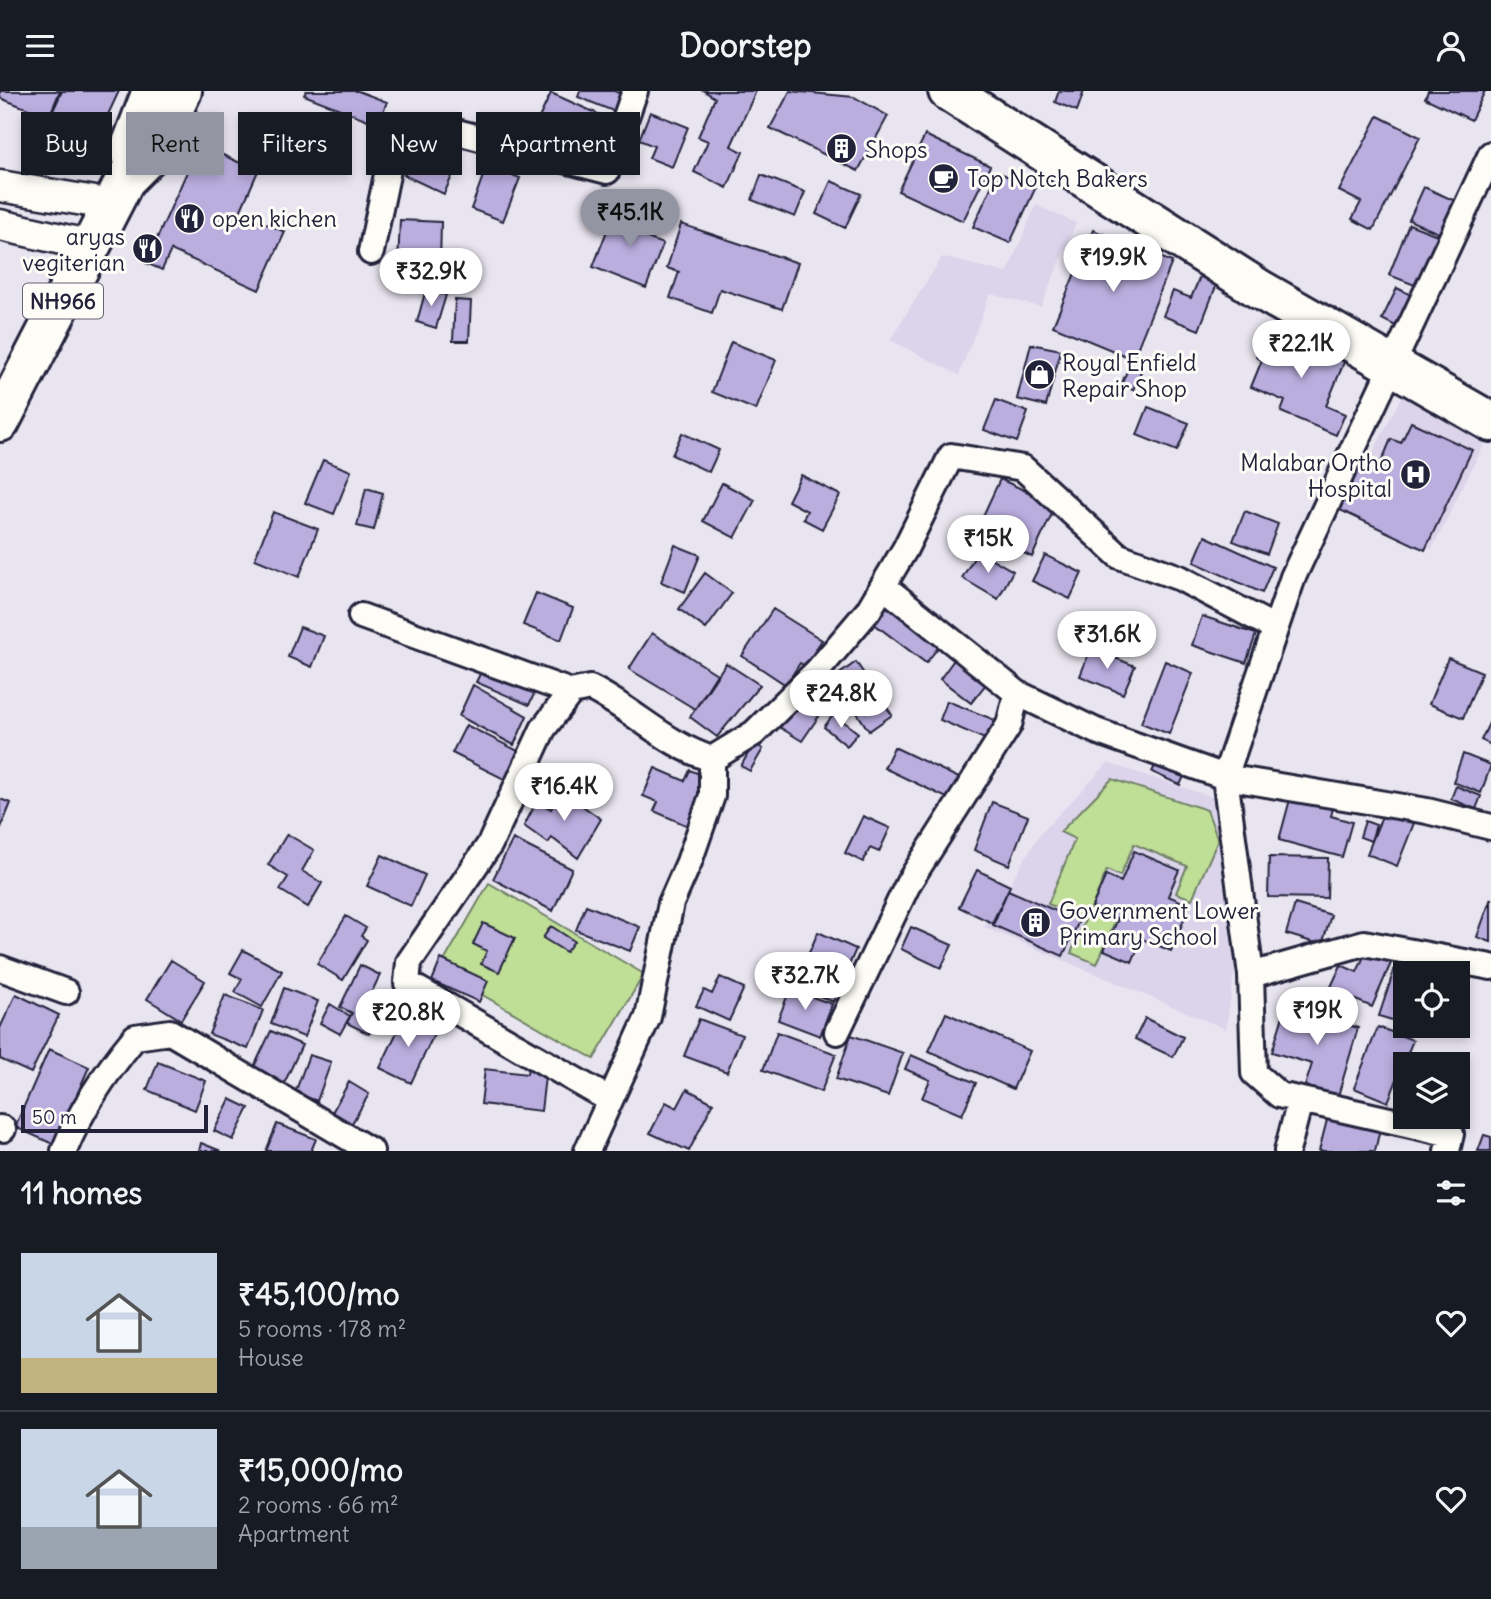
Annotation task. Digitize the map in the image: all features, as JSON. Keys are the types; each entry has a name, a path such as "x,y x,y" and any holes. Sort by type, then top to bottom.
{"main road":[{"name":"NH966","path":"119,193 131,141 152,91"},
{"name":"NH966","path":"0,422 119,193 153,152 182,91"},
{"path":"948,91 1259,289 1491,422"}],"street":[{"path":"371,251 396,131 449,130 607,170 635,91"},
{"path":"1447,1151 1451,1134 1279,1095 1254,1073 1251,975 1225,777 1293,577 1491,154"},
{"path":"0,186 119,193"},
{"path":"0,225 92,246"},
{"path":"712,759 754,733 818,670 868,611 905,549 951,456 1023,468 1119,556 1180,578 1275,628"},
{"path":"883,586 1017,693 1096,731 1225,777 1427,811 1491,827"},
{"path":"361,616 571,692 590,688 639,716 667,740 712,759"},
{"path":"571,692 543,729 489,844 409,962 407,983 610,1100"},
{"path":"836,1032 909,882 1010,725 1017,693"},
{"path":"587,1151 648,1017 671,903 689,862 712,796 712,759"},
{"path":"1251,975 1364,943 1491,967"},
{"path":"0,968 66,992"},
{"path":"64,1151 76,1122 104,1077 135,1037 170,1032 371,1151"},
{"path":"1287,1151 1300,1101"}],"shaded area":[{"path":"1036,205 1076,223 1041,307 990,294 959,375 890,340 942,257 1007,273"},
{"name":"Malabar Ortho Hospital","path":"1402,395 1485,442 1432,549 1344,509"},
{"path":"1108,763 1222,800 1243,915 1226,1029 984,927 1039,835"}],"green space":[{"path":"1112,779 1207,810 1218,840 1192,899 1176,893 1187,866 1134,844 1120,876 1107,870 1090,911 1115,922 1097,964 1071,953 1085,920 1048,904 1075,839 1060,832"},
{"path":"489,883 644,974 594,1059 439,970"}],"building":[{"path":"0,91 60,91 51,112 36,112 0,98"},
{"path":"62,91 119,91 109,112 52,112"},
{"path":"306,91 358,91 387,102 383,112 366,112 366,119 304,95"},
{"path":"580,91 614,91 626,96 618,112 578,97"},
{"path":"704,91 756,91 731,146 743,152 727,188 694,172 708,141 698,137 715,98"},
{"name":"Shops","path":"790,91 854,97 888,116 858,171 770,128"},
{"path":"1059,91 1084,91 1077,111 1055,102"},
{"path":"1428,91 1485,91 1471,120 1425,98"},
{"path":"551,93 594,112 542,112"},
{"path":"650,112 688,127 672,167 649,158 654,146 640,140"},
{"path":"1378,116 1420,137 1373,230 1352,219 1361,202 1339,191"},
{"name":"Top Notch Bakers","path":"925,135 990,166 963,221 898,191"},
{"path":"224,156 238,162 238,175 256,175 240,212 285,232 259,290 171,250 162,270 146,263 186,175 224,175"},
{"path":"998,172 1035,189 1010,243 973,227"},
{"path":"404,175 453,175 444,194"},
{"path":"483,175 512,175 520,178 503,221 471,209"},
{"path":"761,175 805,192 795,217 752,200"},
{"path":"831,181 861,194 845,228 816,214"},
{"path":"1424,187 1462,204 1447,237 1409,220"},
{"path":"634,202 652,209 642,236 663,244 646,288 593,267 610,223 624,228"},
{"path":"400,220 441,222 440,265 398,264"},
{"path":"681,224 798,263 782,309 720,289 712,313 670,298 679,272 667,268"},
{"path":"1409,224 1445,238 1425,289 1389,275"},
{"path":"1093,230 1172,262 1133,359 1053,326"},
{"path":"1201,274 1218,281 1199,330 1163,316 1173,291 1191,298"},
{"path":"1397,288 1417,298 1401,329 1382,319"},
{"path":"426,289 446,295 436,328 417,322"},
{"path":"455,300 471,301 469,341 453,341"},
{"path":"1266,332 1319,353 1322,346 1347,355 1326,406 1345,414 1336,435 1281,412 1285,401 1251,387 1262,360 1256,357"},
{"path":"731,342 776,360 756,410 712,392"},
{"name":"Royal Enfield Repair Shop","path":"1031,344 1061,350 1046,406 1017,399"},
{"path":"1130,364 1142,369 1133,390 1121,385"},
{"path":"996,400 1028,412 1017,442 984,430"},
{"path":"1148,407 1189,423 1177,451 1137,435"},
{"name":"Malabar Ortho Hospital","path":"1411,422 1472,450 1425,550 1338,509 1364,455 1381,463 1391,439 1401,443"},
{"path":"682,433 719,450 709,472 672,455"},
{"path":"323,460 351,471 334,514 305,503"},
{"path":"801,475 840,495 822,529 803,519 807,511 788,501"},
{"path":"1000,479 1056,505 1032,557 976,531"},
{"path":"722,483 755,500 735,538 703,521"},
{"path":"366,488 383,493 374,530 357,526"},
{"path":"1245,511 1278,524 1267,554 1233,541"},
{"path":"273,512 318,529 299,577 255,559"},
{"path":"1205,536 1273,567 1262,593 1194,562"},
{"path":"675,545 700,555 685,592 661,582"},
{"path":"978,551 1013,571 998,599 962,578"},
{"path":"1045,555 1082,573 1070,599 1032,581"},
{"path":"705,573 732,593 706,629 679,609"},
{"path":"536,593 573,608 561,640 523,625"},
{"path":"895,596 947,636 926,663 873,623"},
{"path":"773,609 822,640 805,666 800,663 786,685 742,656"},
{"path":"1202,616 1256,634 1246,663 1192,645"},
{"path":"300,627 324,636 312,667 288,657"},
{"path":"652,633 717,674 695,709 629,669"},
{"path":"964,646 997,670 971,703 940,679"},
{"path":"1091,648 1135,666 1123,694 1080,676"},
{"path":"491,652 544,673 529,705 476,682"},
{"path":"1448,658 1482,672 1463,718 1429,704"},
{"path":"1165,661 1193,673 1169,734 1141,723"},
{"path":"856,662 892,715 869,731 834,678"},
{"path":"726,663 760,685 717,737 690,717"},
{"path":"473,685 527,716 514,745 459,716"},
{"path":"793,699 819,716 802,741 776,725"},
{"path":"947,701 995,720 987,740 940,720"},
{"path":"834,714 858,733 847,746 824,727"},
{"path":"1491,719 1491,745 1481,740"},
{"path":"466,725 522,753 508,781 452,753"},
{"path":"754,743 763,749 750,771 741,766"},
{"path":"894,747 961,779 951,800 884,768"},
{"path":"1161,753 1189,766 1180,785 1152,772"},
{"path":"1463,754 1491,765 1481,793 1453,782"},
{"path":"655,768 685,781 690,770 718,782 697,830 654,811 658,802 643,796"},
{"path":"1456,786 1481,796 1476,809 1451,799"},
{"path":"560,790 601,819 578,858 552,838 548,843 524,826 537,801 551,809"},
{"path":"1292,792 1334,804 1331,816 1352,822 1342,857 1279,840"},
{"path":"0,799 11,803 0,830"},
{"path":"992,802 1028,816 1009,865 974,850"},
{"path":"1384,811 1414,823 1397,866 1367,854"},
{"path":"863,816 890,828 879,852 870,848 863,862 845,853"},
{"path":"1365,821 1376,825 1371,841 1360,837"},
{"path":"287,834 314,850 302,871 322,883 308,907 280,890 288,877 268,865"},
{"path":"513,839 572,869 553,911 493,879"},
{"path":"1134,851 1179,870 1168,896 1190,905 1171,951 1142,939 1132,962 1104,950 1118,919 1092,907 1106,875 1121,882"},
{"path":"382,855 425,875 411,906 367,886"},
{"path":"1269,857 1328,858 1327,898 1268,897"},
{"path":"977,870 1010,886 992,923 959,907"},
{"name":"Government Lower Primary School","path":"1008,890 1079,921 1063,956 993,925"},
{"path":"1491,898 1491,942 1477,937"},
{"path":"1295,904 1331,915 1322,945 1286,934"},
{"path":"586,905 640,927 630,951 576,930"},
{"path":"346,916 366,928 361,936 367,940 343,980 317,964"},
{"path":"483,923 515,938 499,972 481,964 487,951 473,944"},
{"path":"551,926 574,941 566,952 543,938"},
{"path":"911,927 952,945 941,968 901,949"},
{"path":"818,932 856,949 833,1002 795,985"},
{"path":"243,950 282,971 262,1007 235,992 242,979 230,973"},
{"path":"1366,952 1391,963 1372,1007 1330,989 1341,965 1357,972"},
{"path":"441,959 488,981 479,1002 432,981"},
{"path":"171,960 205,981 181,1020 147,999"},
{"path":"360,965 380,975 364,1008 378,1015 369,1034 347,1023 352,1013 340,1007"},
{"path":"1393,973 1393,1020 1379,1016"},
{"path":"720,977 744,988 729,1021 696,1006 704,990 712,994"},
{"path":"284,988 318,1001 304,1037 271,1024"},
{"path":"790,989 832,1004 820,1036 778,1020"},
{"path":"16,994 59,1015 31,1073 0,1059 0,1028"},
{"path":"225,995 263,1010 248,1049 209,1034"},
{"path":"330,1004 350,1016 340,1034 320,1023"},
{"path":"1286,1006 1358,1028 1338,1096 1305,1086 1312,1064 1272,1052"},
{"path":"946,1013 1030,1051 1013,1089 929,1051"},
{"path":"405,1015 436,1030 411,1083 380,1068"},
{"path":"1145,1018 1183,1037 1173,1057 1135,1039"},
{"path":"699,1019 742,1035 727,1072 684,1056"},
{"path":"1378,1027 1393,1033 1393,1038 1413,1040 1408,1052 1393,1052 1393,1090 1388,1102 1354,1088"},
{"path":"271,1031 302,1045 283,1086 252,1071"},
{"path":"777,1032 836,1054 821,1092 763,1070"},
{"path":"851,1035 903,1053 888,1096 836,1079"},
{"path":"49,1049 89,1067 55,1145 15,1127"},
{"path":"309,1055 331,1062 317,1101 295,1093"},
{"path":"911,1055 976,1083 962,1115 922,1098 930,1080 905,1069"},
{"path":"158,1062 206,1081 195,1110 147,1090"},
{"path":"528,1066 546,1068 541,1111 481,1104 485,1069 527,1074"},
{"path":"349,1082 369,1094 351,1125 331,1114"},
{"path":"687,1089 713,1103 689,1151 650,1133 666,1102 677,1108"},
{"path":"230,1099 249,1108 233,1140 214,1131"},
{"path":"1328,1116 1380,1129 1375,1151 1319,1151"},
{"path":"277,1124 316,1139 311,1151 266,1151"},
{"path":"1484,1135 1491,1137 1491,1151 1478,1151"},
{"path":"201,1143 221,1151 199,1151"}],"place":[{"name":"Shops","path":"842,149"},
{"name":"Top Notch Bakers","path":"944,178"},
{"name":"open kichen","path":"189,218"},
{"name":"aryas vegiterian","path":"148,249"},
{"name":"Royal Enfield Repair Shop","path":"1039,375"},
{"name":"Malabar Ortho Hospital","path":"1415,475"},
{"name":"Government Lower Primary School","path":"1036,923"}]}
